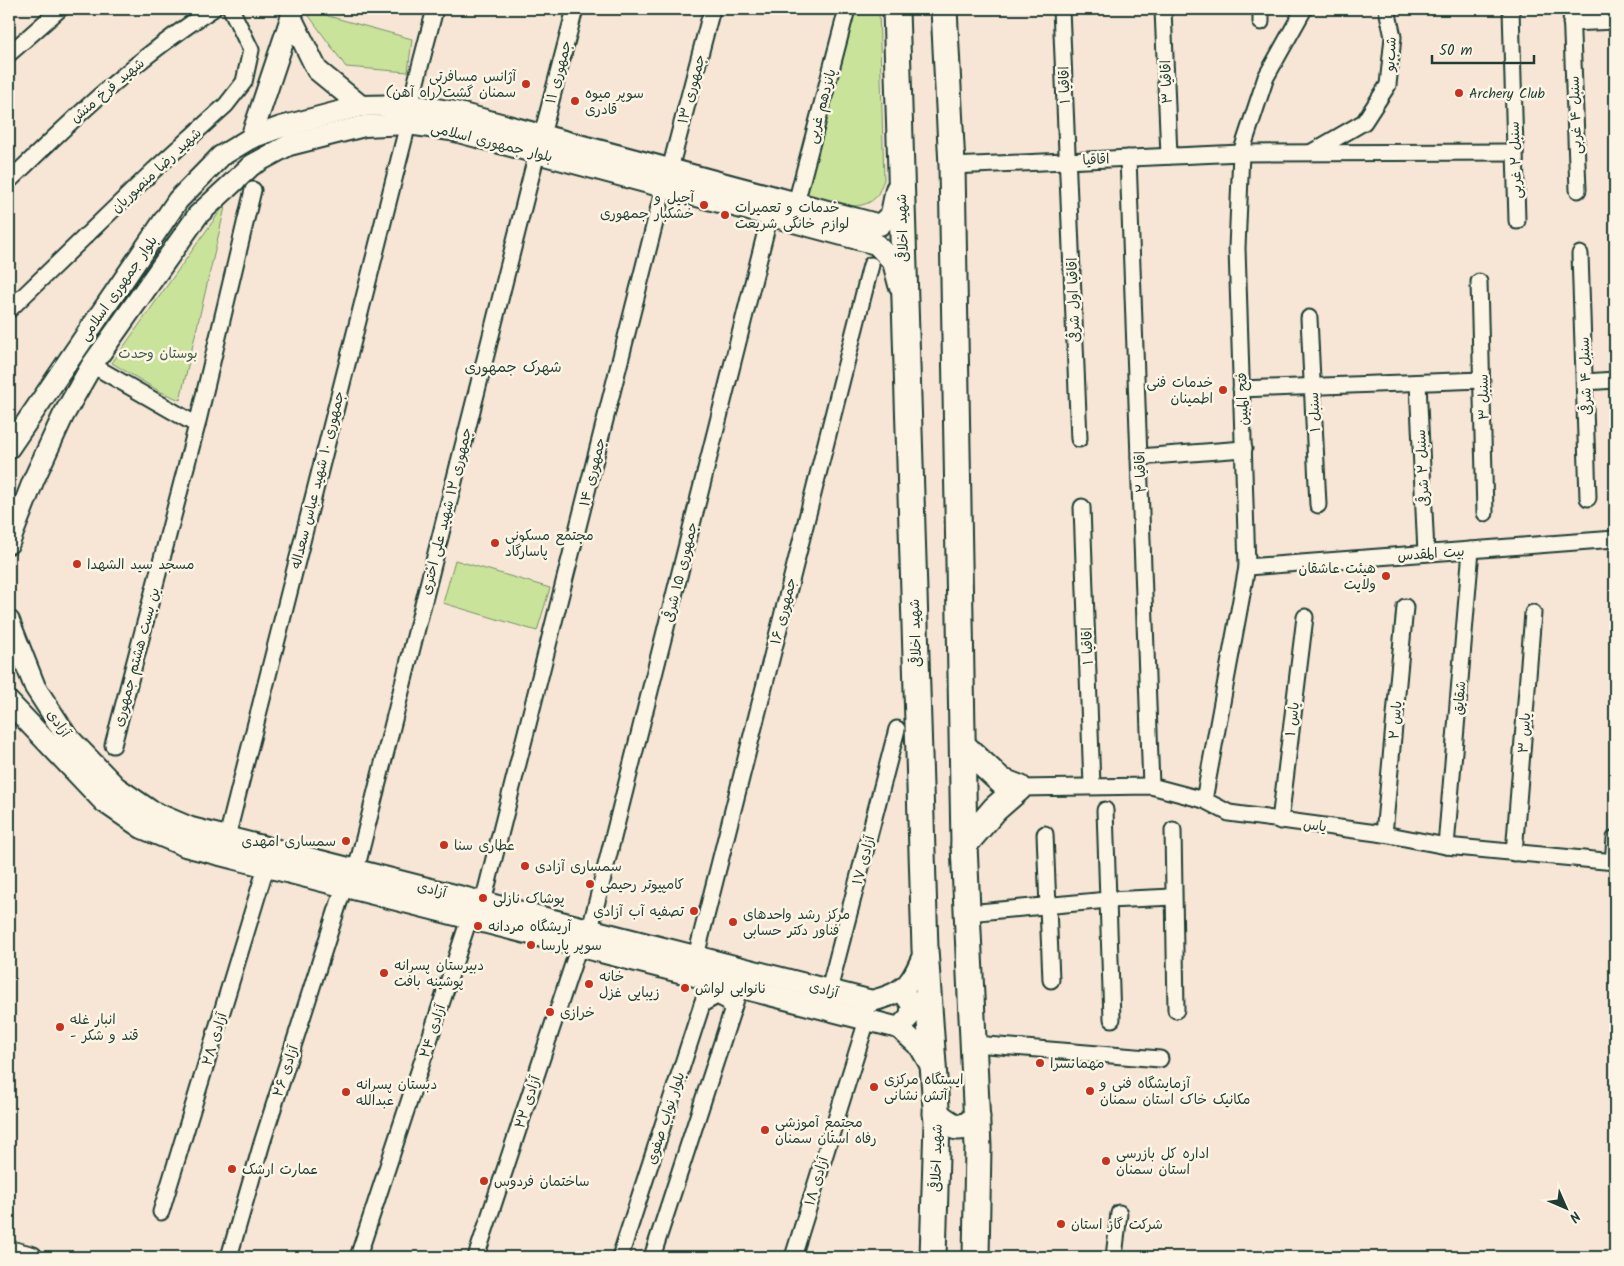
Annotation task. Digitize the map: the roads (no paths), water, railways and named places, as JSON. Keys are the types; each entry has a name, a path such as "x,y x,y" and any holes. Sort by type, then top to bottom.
{"main road":[{"name":"شهید اخلاقی","path":"896,9 925,949 936,1114 934,1257"},
{"path":"944,9 952,166 964,845 977,1117 976,1257"},
{"path":"963,746 1001,781 1018,788 995,809 964,845"},
{"path":"936,1114 954,1126 962,1128 969,1125 977,1117"},
{"path":"936,1175 954,1160 963,1160 978,1175"}],"street":[{"path":"9,54 60,9"},
{"name":"شهید فرخ منش","path":"9,181 92,100 181,29 213,9"},
{"name":"شهید رضا منصوریان","path":"9,310 154,170 226,105 244,82 251,50 231,9"},
{"name":"جمهوری ۱۰ شهید عباس سعداله","path":"227,837 435,9"},
{"name":"جمهوری ۱۱","path":"539,144 575,9"},
{"name":"جمهوری ۱۳","path":"667,178 712,9"},
{"name":"پانزدهم غربی","path":"796,203 847,9"},
{"name":"اقاقیا ۱","path":"1061,9 1066,161"},
{"name":"اقاقیا ۳","path":"1163,9 1169,156"},
{"name":"فتح المبین","path":"1204,800 1248,567 1237,248 1241,153 1266,77 1304,9"},
{"name":"شب‌بو","path":"1311,153 1364,122 1388,85 1393,37 1387,9"},
{"name":"سنبل ۲ غربی","path":"1511,9 1517,221"},
{"path":"293,14 317,70 361,106"},
{"path":"252,138 293,14"},
{"path":"1571,16 1615,21"},
{"name":"سنبل ۴ غربی","path":"1571,16 1578,190"},
{"name":"بلوار جمهوری اسلامی","path":"9,448 178,200 221,156 252,138 281,127 361,106 409,114 451,130 539,144 667,178 796,203 878,234"},
{"name":"بلوار جمهوری اسلامی","path":"9,543 34,480 63,416 92,365 198,215 252,164 289,145 409,114"},
{"name":"جمهوری ۱۲ شهید علی اختری","path":"356,870 539,144"},
{"name":"اقاقیا","path":"952,166 1241,153 1515,152"},
{"name":"اقاقیا ۲","path":"1128,158 1151,786"},
{"name":"اقاقیا اول شرقی","path":"1066,161 1079,439"},
{"path":"900,170 892,214 878,234 893,262 904,302"},
{"name":"بلوار جمهوری اسلامی","path":"667,178 770,215 878,234"},
{"name":"جمهوری ۱۴","path":"483,902 667,178"},
{"name":"بن بست هشتم جمهوری","path":"112,745 197,425 253,190"},
{"name":"جمهوری ۱۵ شرقی","path":"590,929 770,215"},
{"name":"سنبل ۴ شرقی","path":"1580,254 1588,498"},
{"name":"جمهوری ۱۶","path":"696,956 871,265"},
{"name":"سنبل ۳","path":"1479,282 1485,513"},
{"path":"101,312 120,324"},
{"name":"سنبل ۱","path":"1309,318 1318,505"},
{"path":"92,365 197,425"},
{"path":"1242,389 1482,380"},
{"path":"1585,382 1615,380"},
{"name":"سنبل ۲ شرقی","path":"1418,382 1426,553"},
{"path":"1139,457 1244,449"},
{"name":"اقاقیا ۱","path":"1082,507 1092,786"},
{"name":"بیت المقدس","path":"1248,567 1615,539"},
{"name":"شقایق","path":"1446,846 1471,550"},
{"name":"یاس ۲","path":"1384,834 1406,607"},
{"name":"یاس ۳","path":"1514,853 1533,613"},
{"name":"یاس ۱","path":"1280,821 1304,617"},
{"name":"آزادی","path":"11,630 35,686 66,735 116,787 152,811 191,828 483,902 525,923 579,946 899,1028 920,1047 933,1071"},
{"name":"آزادی","path":"9,702 104,802 142,828 185,846 469,919 590,929 872,1001 892,996 913,980 925,949"},
{"name":"آزادی ۱۷","path":"829,990 897,729"},
{"name":"یاس","path":"1018,788 1151,786 1204,800 1229,813 1384,834 1446,846 1614,862"},
{"path":"1106,810 1112,1019"},
{"path":"1173,830 1176,1010"},
{"path":"1045,834 1046,906 1051,980"},
{"path":"1614,862 1615,838"},
{"name":"آزادی ۲۸","path":"161,1212 266,867"},
{"name":"آزادی ۲۶","path":"229,1257 262,1143 344,887"},
{"path":"968,914 1108,900 1173,897"},
{"name":"آزادی ۲۴","path":"358,1257 469,919"},
{"name":"آزادی ۲۲","path":"476,1257 579,946"},
{"name":"بلوار نواب صفوی","path":"620,1257 710,980"},
{"path":"652,1257 740,987"},
{"path":"899,1028 910,1016 912,1005 900,990"},
{"path":"702,1004 717,996 729,1002 732,1011"},
{"name":"آزادی ۱۸","path":"793,1257 867,1020"},
{"path":"975,1044 1160,1059"},
{"path":"1114,1257 1119,1213"},
{"path":"9,1251 32,1257"}],"place":[{"name":"آژانس مسافرتی سمنان گشت(راه آهن)","path":"526,84"},
{"name":"Archery Club","path":"1459,93"},
{"name":"سوپر میوه قادری","path":"575,101"},
{"name":"آجیل و خشکبار جمهوری","path":"704,205"},
{"name":"خدمات و تعمیرات لوازم خانگی شریعت","path":"725,215"},
{"name":"خدمات فنی اطمینان","path":"1223,390"},
{"name":"مجتمع مسکونی پاسارگاد","path":"495,543"},
{"name":"مسجد سید الشهدا","path":"77,564"},
{"name":"هیئت عاشقان ولایت","path":"1386,576"},
{"name":"سمساری امهدی","path":"346,841"},
{"name":"عطاری سنا","path":"444,845"},
{"name":"سمساری آزادی","path":"525,866"},
{"name":"کامپیوتر رحیمی","path":"590,884"},
{"name":"پوشاک نازلی","path":"483,898"},
{"name":"تصفیه آب آزادی","path":"694,911"},
{"name":"مرکز رشد واحدهای فناور دکتر حسابی","path":"733,922"},
{"name":"آریشگاه مردانه","path":"478,926"},
{"name":"سوپر پارسا","path":"531,945"},
{"name":"دبیرستان پسرانه پوشینه بافت","path":"384,973"},
{"name":"خانه زیبایی غزل","path":"589,984"},
{"name":"نانوایی لواش","path":"685,988"},
{"name":"خرازی","path":"550,1012"},
{"name":"انبار غله - قند و شکر","path":"60,1027"},
{"name":"مهمانسرا","path":"1040,1063"},
{"name":"ایستگاه مرکزی آتش نشانی","path":"874,1087"},
{"name":"آزمایشگاه فنی و مکانیک خاک استان سمنان","path":"1090,1091"},
{"name":"دبستان پسرانه عبدالله","path":"346,1092"},
{"name":"مجتمع آموزشی رفاه استان سمنان","path":"765,1130"},
{"name":"اداره کل بازرسی استان سمنان","path":"1106,1161"},
{"name":"عمارت ارشک","path":"232,1169"},
{"name":"ساختمان فردوس","path":"484,1181"},
{"name":"شرکت گاز استان","path":"1061,1224"}],"district":[{"name":"شهرک جمهوری","path":"513,367"}],"park label":[{"name":"بوستان وحدت","path":"158,353"}]}
